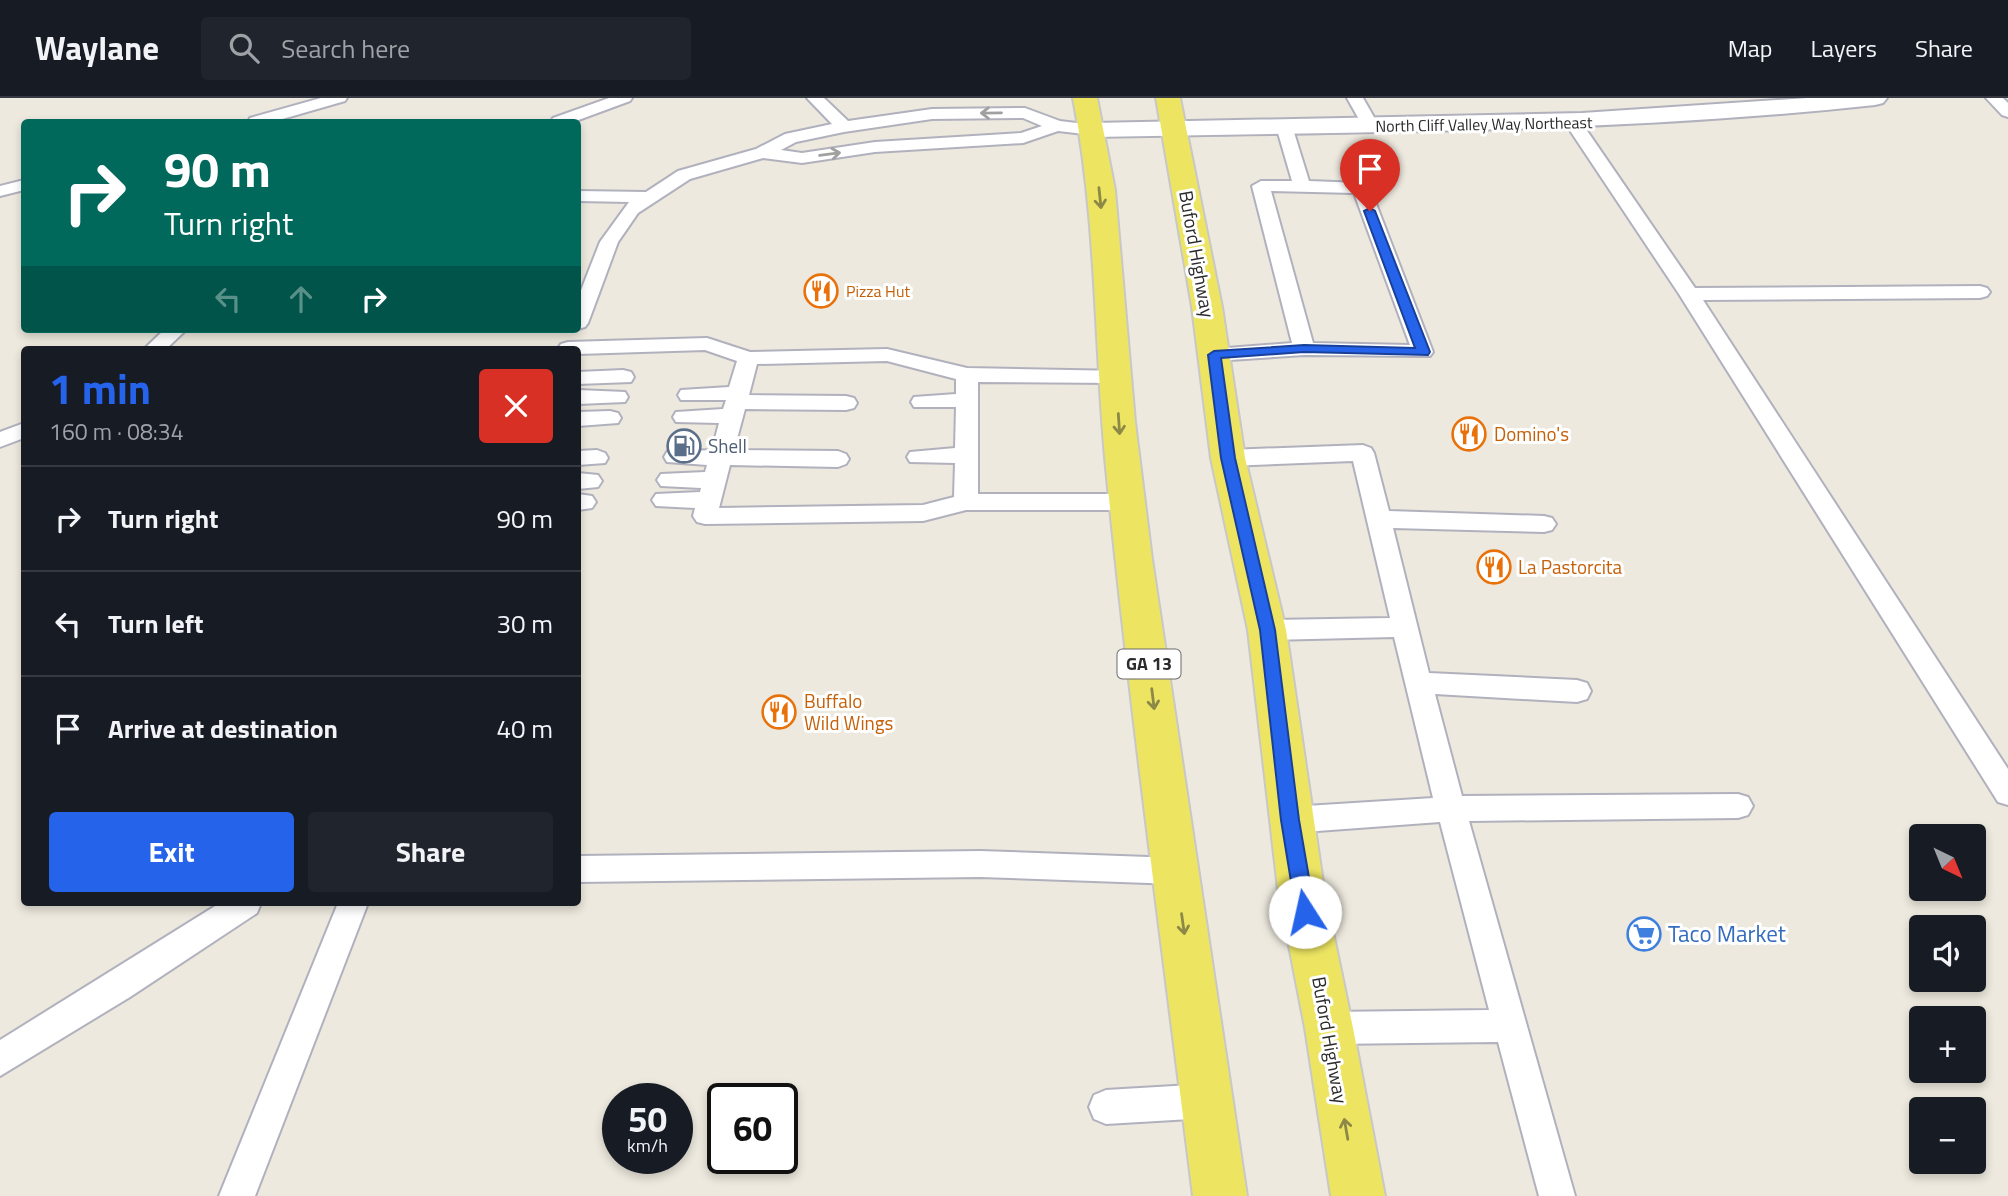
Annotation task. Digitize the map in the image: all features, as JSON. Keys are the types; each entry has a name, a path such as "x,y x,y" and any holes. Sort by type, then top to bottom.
{"main road":[{"name":"Buford Highway","path":"1171,113 1214,355 1228,458 1268,630 1290,820 1358,1196"},
{"name":"GA 13","path":"1078,118 1112,306 1127,502 1220,1196"}],"street":[{"name":"North Cliff Valley Way Northeast","path":"1078,118 1171,113 1284,126 1573,123 1817,107 1861,99"}],"lane":[{"path":"266,119 339,98"},
{"path":"567,119 624,98"},
{"path":"815,98 844,127"},
{"path":"1355,98 1371,126"},
{"path":"1994,98 2008,112"},
{"path":"581,315 609,242 631,209 684,175 762,153 791,138 932,114 1024,113 1078,118"},
{"path":"762,153 802,158 889,146 1023,138 1078,118"},
{"path":"1573,123 1689,294 2008,793"},
{"path":"1284,126 1302,186"},
{"path":"0,191 21,186"},
{"path":"1214,355 1304,349 1423,352 1361,188 1261,186 1304,349"},
{"path":"581,196 650,197"},
{"path":"1689,294 1980,292"},
{"path":"158,346 172,333"},
{"path":"570,342 707,344 740,389"},
{"path":"684,417 740,389 887,355 967,375 1116,376"},
{"path":"966,502 967,375"},
{"path":"581,380 620,387 581,396"},
{"path":"692,386 740,389 846,403"},
{"path":"740,389 705,516 923,513 966,502 1127,502"},
{"path":"922,402 967,400"},
{"path":"581,419 610,418"},
{"path":"0,440 21,431"},
{"path":"1228,458 1363,453 1450,808 1557,1196"},
{"path":"918,457 968,455"},
{"path":"675,457 838,459"},
{"path":"666,490 712,490"},
{"path":"1380,519 1544,524"},
{"path":"1268,630 1406,627"},
{"path":"1419,684 1577,691"},
{"path":"1290,820 1450,808 1738,806"},
{"path":"581,869 980,864 1176,872"},
{"path":"0,1059 241,906"},
{"path":"237,1196 352,906"},
{"path":"1329,1028 1508,1026"},
{"path":"1106,1107 1208,1101"}],"place":[{"name":"Pizza Hut","path":"821,291"},
{"name":"Domino's","path":"1469,434"},
{"name":"Shell","path":"684,446"},
{"name":"La Pastorcita","path":"1494,567"},
{"name":"Buffalo Wild Wings","path":"779,712"},
{"name":"Taco Market","path":"1644,934"}],"route":[{"path":"1305,912 1290,820 1268,630 1228,458 1214,355 1304,349 1423,352 1370,211"}]}
